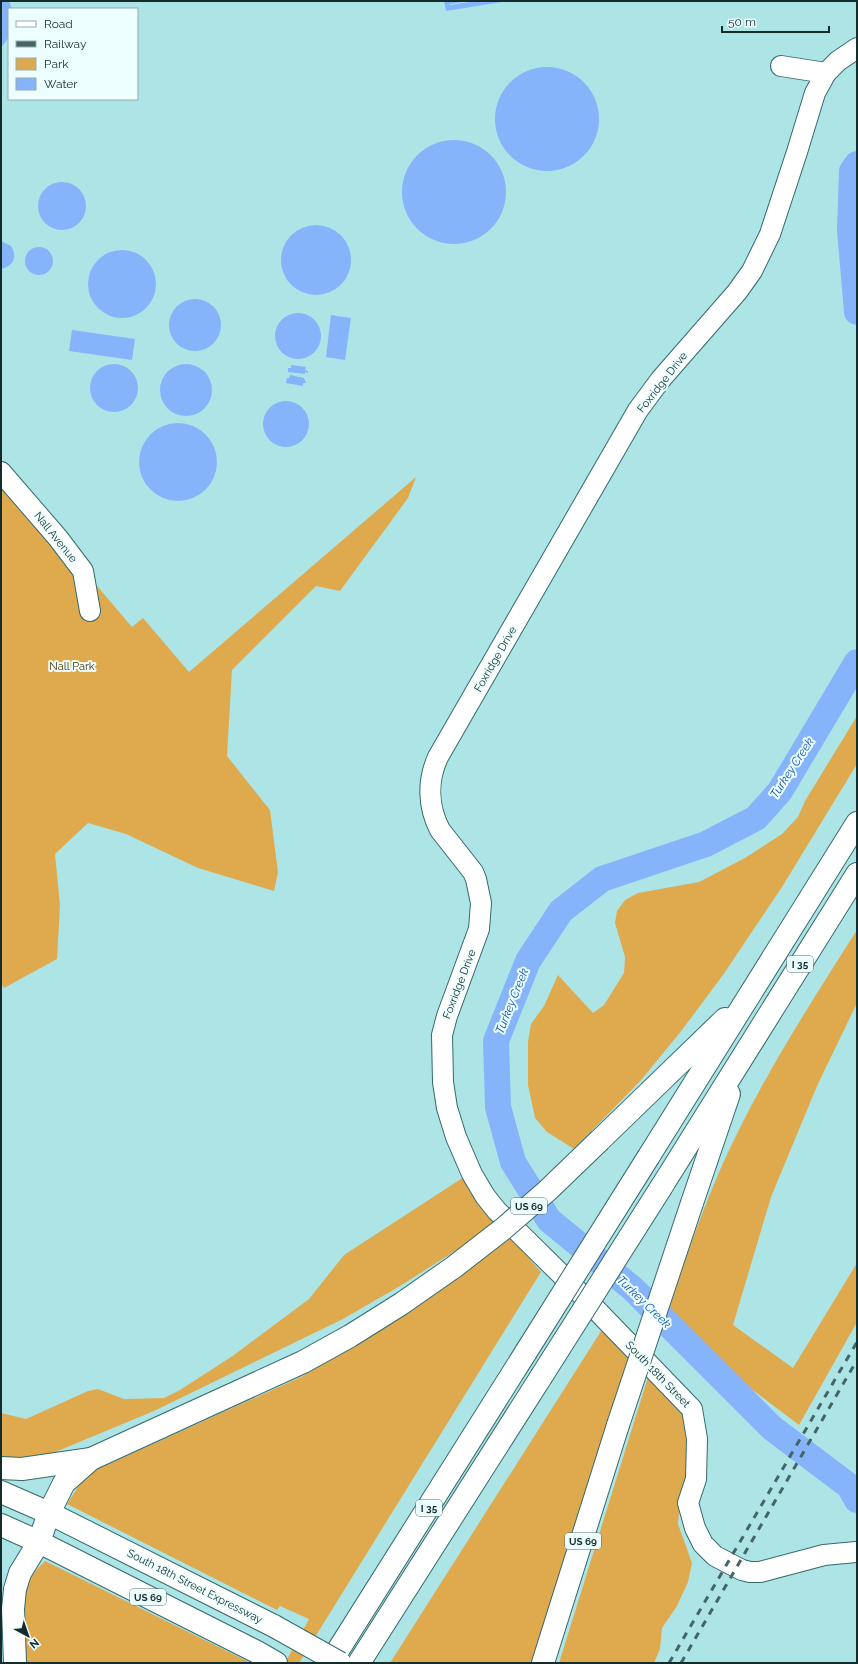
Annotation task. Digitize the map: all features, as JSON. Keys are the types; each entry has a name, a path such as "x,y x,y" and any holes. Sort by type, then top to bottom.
{"main road":[{"name":"I 35","path":"330,1663 857,823"},
{"name":"I 35","path":"360,1663 542,1377 742,1055 857,874"},
{"name":"US 69","path":"276,1663 39,1542 49,1513 64,1483 91,1459 303,1362 350,1336 395,1308 454,1267 503,1229 548,1191 749,996"},
{"name":"US 69","path":"543,1663 618,1425 742,1055"},
{"path":"1,1468 22,1469 91,1459"},
{"name":"South 18th Street Expressway","path":"1,1492 49,1513 274,1626 340,1663"},
{"path":"1,1525 39,1542 20,1573 15,1589 13,1609 15,1663"},
{"path":"1,1616 14,1641"}],"street":[{"name":"Foxridge Drive","path":"580,1293 497,1211 485,1196 472,1174 456,1137 447,1108 443,1082 442,1031 477,938 481,911 479,894 473,872 440,830 436,822 430,795 432,775 438,757 638,410 661,379 743,284 760,258 770,234 812,101 826,73 838,61 857,48"},
{"path":"781,66 826,73"},
{"name":"Nall Avenue","path":"1,472 58,538 83,571 90,611"},
{"name":"South 18th Street","path":"580,1293 692,1409 697,1439 696,1479 688,1503 695,1528 703,1544 715,1556 742,1570 760,1572 824,1555 856,1552"}],"green space":[{"name":"Nall Park","path":"1,473 132,627 143,618 189,672 416,477 408,498 340,591 316,586 232,670 227,756 270,810 278,872 274,891 198,868 126,834 88,823 55,854 60,905 57,959 4,988 1,984"},
{"path":"857,716 857,764 782,887 723,975 682,1030 642,1079 574,1149 547,1132 535,1118 528,1085 528,1042 531,1024 544,1006 558,975 593,1013 604,1005 624,973 625,957 615,923 617,911 625,900 638,893 699,882 745,858 782,834 798,817 805,801"},
{"path":"857,930 857,1003 817,1086 771,1197 733,1325 793,1368 857,1263 857,1322 799,1425 741,1381 669,1310 699,1222 734,1139 784,1047"},
{"path":"467,1175 496,1220 466,1244 400,1286 343,1319 154,1411 53,1453 29,1457 1,1457 1,1413 26,1419 88,1391 98,1389 124,1399 164,1398 180,1390 234,1355 309,1299 344,1255"},
{"path":"510,1237 541,1272 299,1663 285,1663 309,1619 280,1606 277,1610 67,1504 79,1485 91,1472 301,1377 341,1353"},
{"path":"603,1328 631,1358 534,1663 390,1663"},
{"path":"649,1374 680,1406 691,1428 686,1492 679,1512 678,1524 692,1563 688,1582 677,1606 662,1628 660,1649 654,1663 559,1663"},
{"path":"45,1561 251,1663 25,1663 24,1611 26,1591 28,1583 38,1568"}],"water":[{"path":"1,1 9,1 12,8 8,8 8,38 1,48"},
{"path":"444,1 468,1 450,5 476,1 502,2 446,11"},
{"path":"547,67 567,71 576,76 590,90 595,99 599,119 595,139 590,148 576,162 567,167 547,171 527,167 518,162 504,148 499,139 495,119 499,99 504,90 518,76 527,71"},
{"path":"454,140 474,144 483,149 497,163 502,172 506,192 502,212 497,221 483,235 474,240 454,244 434,240 425,235 411,221 406,212 402,192 406,172 411,163 425,149 434,144"},
{"path":"57,182 67,182 79,189 86,201 86,211 79,223 67,230 57,230 49,226 42,219 38,211 38,201 42,193 49,186"},
{"path":"309,225 323,225 336,231 345,240 351,253 349,273 341,285 323,295 309,295 296,289 287,280 281,267 281,253 287,240 296,231"},
{"path":"1,241 11,246 14,257 9,266 1,269"},
{"path":"39,247 49,251 53,261 49,271 39,275 29,271 25,261 29,251"},
{"path":"122,250 135,253 146,260 153,271 156,284 153,297 146,308 135,315 122,318 109,315 98,308 91,297 88,284 91,271 98,260 109,253"},
{"path":"195,299 205,301 213,307 219,315 221,325 219,335 213,343 205,349 195,351 185,349 177,343 171,335 169,325 171,315 177,307 185,301"},
{"path":"298,313 311,317 317,323 321,336 317,349 311,355 298,359 285,355 279,349 275,336 279,323 285,317"},
{"path":"331,315 351,318 345,360 326,357"},
{"path":"72,330 135,339 132,360 69,351"},
{"path":"114,364 123,366 131,371 136,379 138,388 136,397 131,405 123,410 114,412 105,410 97,405 92,397 90,388 92,379 97,371 105,366"},
{"path":"186,364 196,366 204,372 210,380 212,390 210,400 204,408 196,414 186,416 176,414 168,408 162,400 160,390 162,380 168,372 176,366"},
{"path":"291,365 306,367 305,370 308,371 308,373 288,372 288,368 291,368"},
{"path":"290,375 304,378 306,383 303,383 303,386 286,383 287,378 289,378"},
{"path":"286,401 299,405 305,411 309,424 305,437 299,443 286,447 273,443 267,437 263,424 267,411 273,405"},
{"path":"178,423 193,426 200,430 210,440 214,447 217,462 214,477 210,484 200,494 193,498 178,501 163,498 156,494 146,484 142,477 139,462 142,447 146,440 156,430 163,426"}],"waterway":[{"name":"Turkey Creek","path":"857,164 852,171 850,230 857,312"},
{"name":"Turkey Creek","path":"857,662 780,791 756,818 706,844 602,879 561,911 528,961 496,1041 498,1107 513,1162 549,1220 633,1289 772,1428 849,1486 857,1500"}],"railway":[{"path":"669,1663 857,1342"},
{"path":"681,1663 857,1360"}]}
